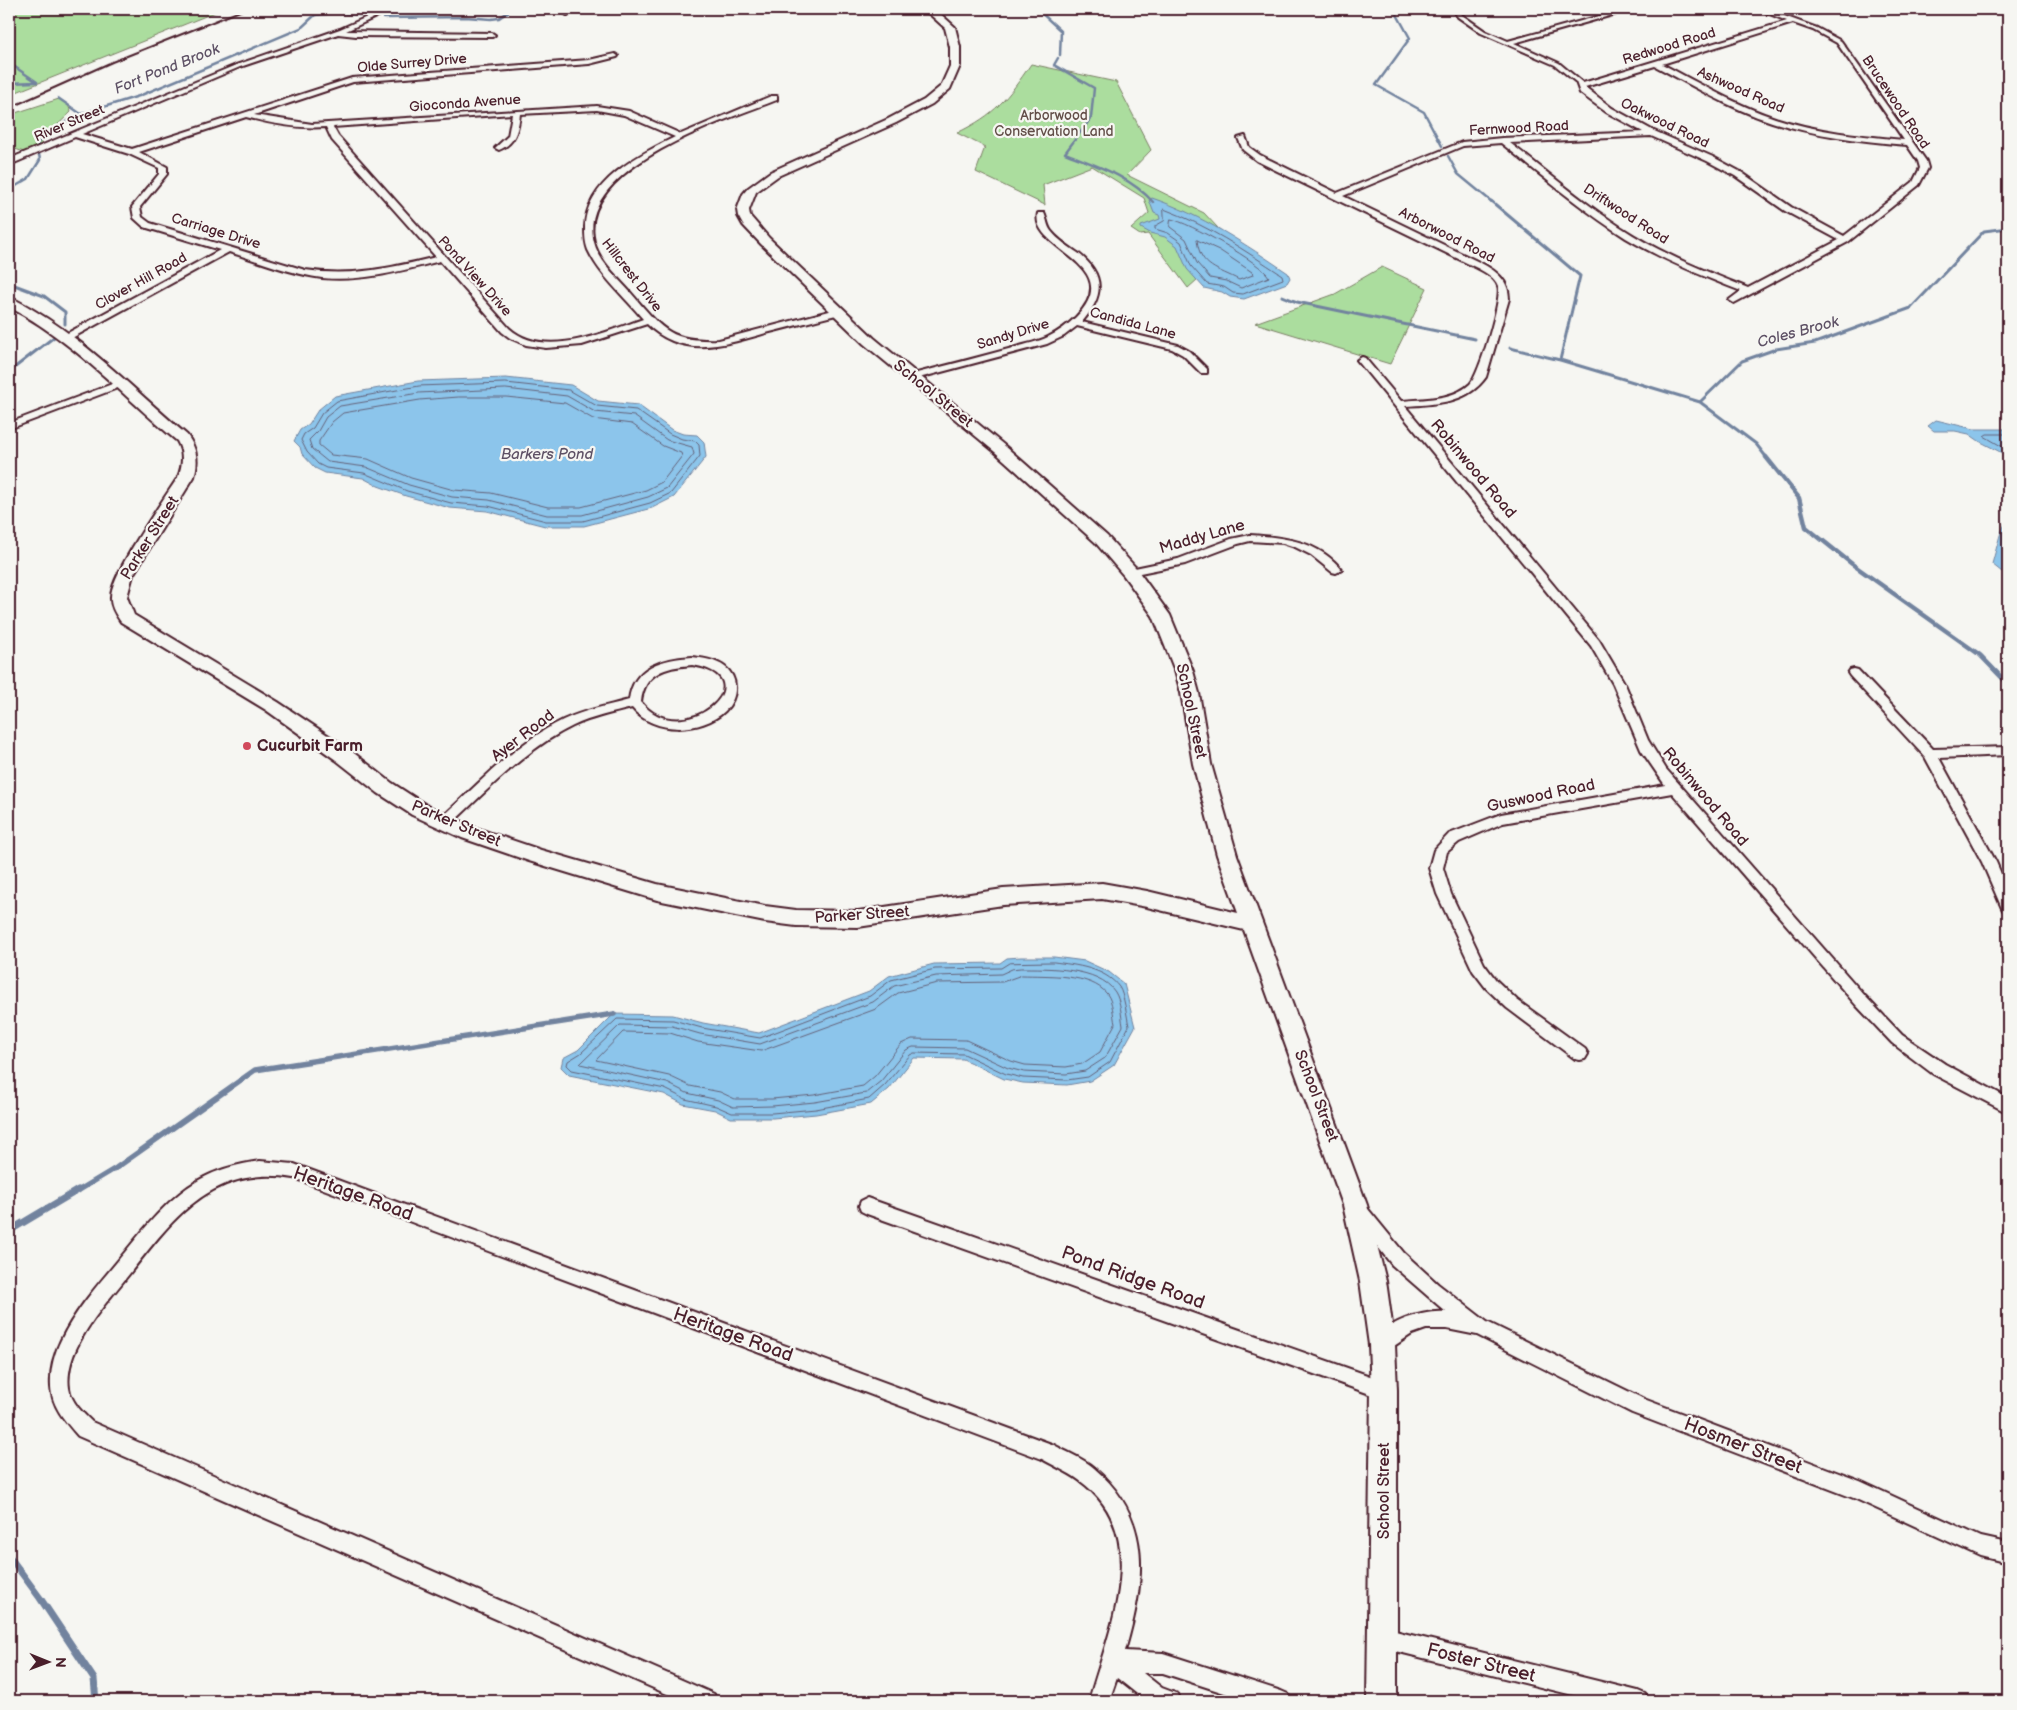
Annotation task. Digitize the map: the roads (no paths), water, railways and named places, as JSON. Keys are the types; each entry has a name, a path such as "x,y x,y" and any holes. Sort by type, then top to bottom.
{"street":[{"name":"River Street","path":"9,162 256,60 336,32 390,9"},
{"path":"567,13 582,9"},
{"name":"School Street","path":"929,9 943,19 950,27 955,47 955,66 946,87 928,102 892,121 774,174 752,190 744,203 744,216 753,230 837,312 1000,449 1101,539 1130,572 1160,616 1184,671 1212,805 1251,924 1355,1205 1373,1281 1382,1345 1384,1390 1382,1701"},
{"name":"Oakwood Road","path":"1455,9 1470,24 1507,43 1556,64 1569,73 1592,99 1652,134 1710,159 1738,174 1788,210 1845,240"},
{"path":"1507,43 1631,9"},
{"name":"Brucewood Road","path":"1734,300 1845,240 1919,179 1924,168 1909,143 1839,42 1823,32 1760,9"},
{"name":"Redwood Road","path":"1581,86 1794,21"},
{"path":"336,32 356,34 492,35"},
{"name":"Olde Surrey Drive","path":"132,152 361,79 589,62 615,56"},
{"name":"Ashwood Road","path":"1655,63 1740,107 1778,121 1834,135 1909,143"},
{"name":"Hillcrest Drive","path":"774,98 649,152 620,172 598,197 588,218 588,239 596,254 649,320 663,334 673,340 702,344 729,341 837,312"},
{"name":"Gioconda Avenue","path":"245,115 295,125 329,125 577,108 606,109 634,116 682,137"},
{"path":"499,148 512,138 514,134 516,112"},
{"name":"Pond View Drive","path":"329,125 330,131 335,138 507,332 528,342 544,345 574,343 649,320"},
{"name":"Carriage Drive","path":"74,134 132,152 157,163 164,169 163,174 136,207 138,218 147,224 304,272 334,277 374,274 441,258"},
{"name":"Fernwood Road","path":"1337,196 1448,148 1469,143 1652,134"},
{"name":"Arborwood Road","path":"1242,138 1245,147 1254,156 1485,268 1498,278 1505,288 1504,299 1481,377 1475,386 1457,396 1399,404"},
{"name":"Driftwood Road","path":"1502,140 1594,212 1638,241 1678,262 1748,291"},
{"name":"Sandy Drive","path":"912,376 1050,340 1076,322 1090,308 1094,295 1094,283 1090,271 1079,259 1048,235 1041,225 1041,215"},
{"name":"Clover Hill Road","path":"67,338 228,249"},
{"name":"Parker Street","path":"9,302 32,313 67,338 182,438 188,447 190,458 183,483 120,585 118,597 127,618 295,722 343,755 402,800 419,810 445,822 536,856 635,886 680,898 796,918 858,918 1003,897 1102,892 1147,899 1251,924"},
{"name":"Candida Lane","path":"1076,322 1175,347 1186,353 1204,371"},
{"name":"Robinwood Road","path":"1362,360 1595,643 1618,684 1647,753 1675,788 1861,1001 1897,1039 1939,1069 2008,1106"},
{"path":"9,426 120,384"},
{"name":"Maddy Lane","path":"1130,572 1181,562 1235,541 1250,538 1284,540 1299,545 1315,553 1336,570"},
{"path":"689,661 710,664 724,674 729,683 727,698 720,708 702,719 687,723 671,724 650,719 640,712 635,703 634,693 642,678 653,670 674,662 689,661"},
{"path":"1854,673 1930,754 1989,862 2008,906"},
{"name":"Ayer Road","path":"445,822 519,756 548,734 580,718 635,703"},
{"path":"1930,754 2008,751"},
{"name":"Guswood Road","path":"1580,1054 1512,1004 1491,984 1478,967 1444,894 1436,868 1441,850 1454,838 1502,819 1675,788"},
{"name":"Heritage Road","path":"707,1701 86,1429 75,1421 67,1410 60,1384 64,1353 79,1323 164,1218 191,1195 236,1172 267,1167 294,1171 1068,1461 1088,1473 1104,1489 1116,1507 1128,1536 1131,1551 1132,1576 1129,1603 1099,1701"},
{"name":"Hosmer Street","path":"1355,1205 1398,1259 1432,1290 1481,1328 1639,1406 1860,1490 1980,1546 2008,1553"},
{"name":"Pond Ridge Road","path":"868,1206 1384,1390"},
{"name":"Hosmer Street","path":"1382,1345 1410,1324 1423,1320 1446,1319 1481,1328"},
{"name":"Foster Street","path":"1383,1638 1638,1701"},
{"path":"1112,1661 1156,1696 1171,1701"},
{"path":"1112,1661 1163,1663 1281,1701"}],"water":[{"path":"1152,198 1188,213 1239,241 1288,273 1290,278 1287,283 1244,299 1230,297 1222,292 1204,288 1187,269 1177,246 1165,237 1150,233 1141,228 1141,226 1160,219 1159,215 1154,213 1149,200"},
{"name":"Barkers Pond","path":"506,378 571,385 598,401 638,405 672,430 683,434 697,435 704,442 706,457 674,497 652,508 584,526 545,526 487,511 450,508 406,496 378,486 363,478 325,473 315,468 302,454 300,447 294,441 300,430 309,424 318,410 335,396 418,381"},
{"path":"1936,420 1974,429 2008,429 2008,456 1969,434 1955,431 1934,431 1928,426"},
{"path":"2008,517 2008,574 1992,564 2000,535"},
{"path":"1054,957 1085,961 1109,972 1124,984 1135,1027 1114,1065 1090,1081 1067,1085 1023,1083 1004,1079 963,1059 914,1058 889,1089 871,1104 816,1114 773,1118 731,1118 715,1110 683,1104 664,1094 569,1075 561,1067 563,1058 578,1050 614,1014 673,1015 703,1023 759,1033 869,991 889,976 934,964 1000,963 1007,958"}],"waterway":[{"name":"Fort Pond Brook","path":"384,18 466,17 491,19 499,18 508,12 507,9"},
{"path":"1037,9 1061,31 1060,55"},
{"path":"1394,9 1410,38 1376,85 1424,112 1442,146"},
{"name":"Fort Pond Brook","path":"81,114 139,96 301,28 315,15 336,13 367,15"},
{"path":"1058,58 1054,65 1094,88 1091,118 1065,153 1123,178 1153,202"},
{"path":"9,63 37,82"},
{"path":"9,83 36,82"},
{"path":"58,98 81,114"},
{"name":"Fort Pond Brook","path":"9,190 28,179 40,160 37,143 56,127 81,114"},
{"path":"1448,156 1458,174 1492,202"},
{"path":"1491,201 1580,276 1560,360"},
{"name":"Coles Brook","path":"1700,402 1742,361 1776,349 1815,343 1911,308 1984,231 2008,228"},
{"name":"Fort Pond Brook","path":"9,283 44,296 65,312 65,324"},
{"path":"1282,296 1297,302 1475,339"},
{"name":"Fort Pond Brook","path":"9,369 14,368 54,337"},
{"path":"1510,348 1560,360"},
{"path":"1560,360 1700,402"},
{"name":"Coles Brook","path":"1700,402 1756,444 1767,458"},
{"name":"Coles Brook","path":"1766,457 1799,498 1806,527 1852,564 1980,655 2008,684"},
{"path":"76,1192 116,1168 255,1070 614,1014"},
{"path":"9,1231 78,1190"},
{"name":"Fort Pond Brook","path":"9,1556 40,1598 94,1679 96,1701"}],"railway":[{"path":"9,108 112,62 245,9"}],"place":[{"name":"Cucurbit Farm","path":"247,746"}],"park label":[{"name":"Arborwood Conservation Land","path":"1054,124"}]}
